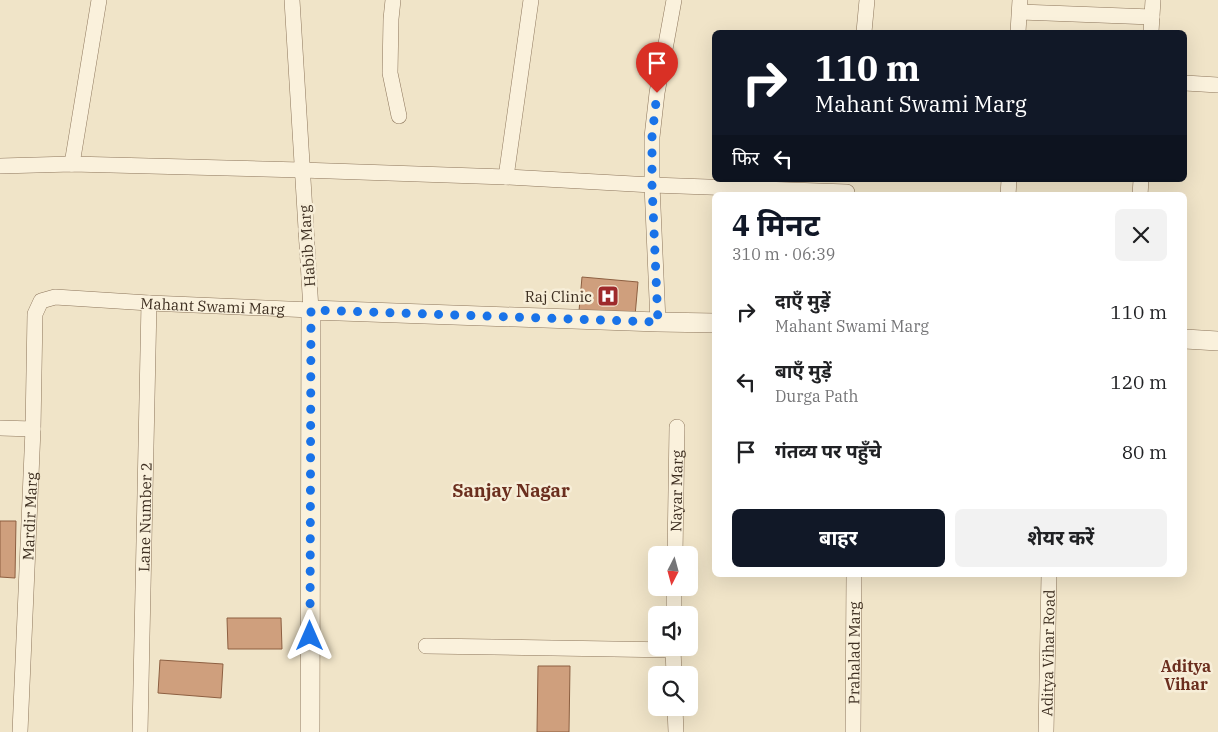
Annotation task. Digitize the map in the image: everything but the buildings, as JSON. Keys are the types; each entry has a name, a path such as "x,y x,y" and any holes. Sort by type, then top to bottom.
{"street":[{"path":"72,164 99,0"},
{"name":"Habib Marg","path":"292,0 311,310 310,732"},
{"path":"393,0 390,73 399,116"},
{"path":"506,177 531,0"},
{"path":"658,322 652,185 652,137 657,93 674,0"},
{"path":"864,30 867,0"},
{"path":"1150,30 1153,0"},
{"path":"1018,30 1020,6 1152,17"},
{"path":"1187,83 1218,86"},
{"path":"0,166 72,164 301,170 506,177 652,185 847,189"},
{"name":"Mahant Swami Marg","path":"41,301 55,297 311,310 712,323"},
{"name":"Mardir Marg","path":"20,732 33,428 35,314 41,301"},
{"name":"Lane Number 2","path":"140,732 149,303"},
{"path":"1187,339 1218,341"},
{"name":"Nayar Marg","path":"675,546 677,427"},
{"path":"0,428 33,428"},
{"name":"Prahalad Marg","path":"853,732 854,577"},
{"name":"Aditya Vihar Road","path":"1046,732 1049,577"},
{"path":"426,646 648,649"},
{"path":"675,716 676,732"}],"place":[{"name":"Raj Clinic","path":"608,296"}],"district":[{"name":"Sanjay Nagar","path":"511,490"},
{"name":"Aditya Vihar","path":"1186,675"}],"route":[{"path":"310,636 311,310 658,322 652,185 652,137 657,93"}]}
